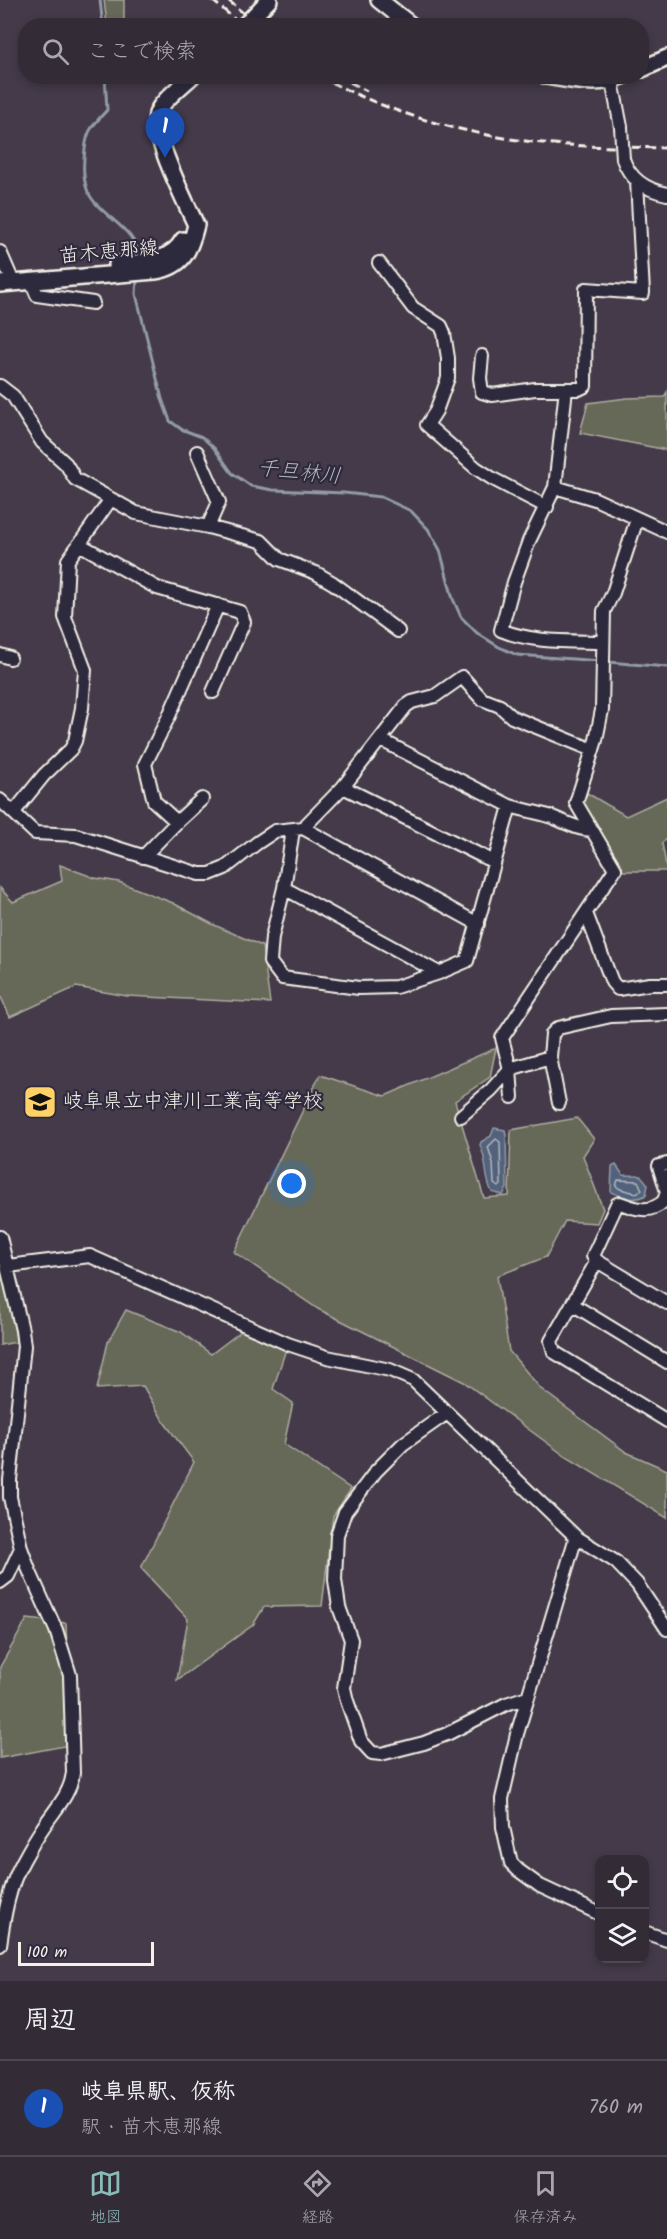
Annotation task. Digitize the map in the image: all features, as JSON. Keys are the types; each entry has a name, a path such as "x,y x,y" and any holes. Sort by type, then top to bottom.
{"main road":[{"path":"251,18 269,0"},
{"path":"379,0 402,18"},
{"path":"649,66 667,58"},
{"name":"苗木恵那線","path":"7,283 153,266 168,269 188,251 196,225 160,139 157,114 161,106 184,84"},
{"name":"苗木恵那線","path":"7,283 49,271 110,270"}],"street":[{"path":"618,84 623,159 629,172 637,181 651,191 667,194"},
{"path":"482,356 480,378 482,392 492,395 535,389 579,389 585,386 586,290 643,293 637,181"},
{"path":"0,252 7,283"},
{"path":"379,263 413,308 441,326 444,333 448,378 436,411 427,425 476,468 547,507"},
{"path":"31,280 37,295 93,303"},
{"path":"0,386 13,396 42,442 66,465 75,479 136,513 208,527 261,541 279,559 316,573 340,587 362,606 398,631"},
{"path":"566,389 555,486 529,542 514,582 501,630 510,634 541,639 602,645"},
{"path":"197,452 219,502 208,527"},
{"path":"555,486 595,499 667,532"},
{"path":"14,812 44,775 71,749 75,741 82,708 85,670 65,617 68,560 111,499"},
{"path":"512,1097 510,1069 502,1038 615,869 576,803 593,750 602,710 604,611 613,593 637,519"},
{"path":"79,544 157,588 240,612 244,622 213,692"},
{"path":"177,822 154,801 145,764 218,605"},
{"path":"510,806 467,961 396,987 359,988 282,978 270,962 272,937 298,829 343,787 406,706 420,699 435,696 462,677 482,699 500,706 512,717 593,750"},
{"path":"381,741 510,806 533,814 549,816 592,831"},
{"path":"343,787 494,862"},
{"path":"143,857 202,799"},
{"path":"0,800 34,833 76,835 199,874 210,874 225,868 275,831 298,829 478,924"},
{"path":"284,888 438,973"},
{"path":"586,913 612,982 618,989 667,984"},
{"path":"559,1103 550,1057 552,1034 558,1028 611,1016 667,1014"},
{"path":"461,1116 491,1090 510,1069 550,1057"},
{"path":"667,1164 659,1166 667,1192 664,1201 652,1209 640,1210 617,1204 593,1256 597,1261 667,1303"},
{"path":"0,1237 24,1346 10,1497 21,1548 56,1630 70,1675 73,1773 72,1785 66,1797 43,1828 22,1863 3,1905 0,1945"},
{"path":"8,1266 90,1256 288,1344 327,1357 390,1370 413,1380 576,1536 616,1562 637,1584 667,1629"},
{"path":"597,1261 552,1337 554,1352 667,1421"},
{"path":"572,1304 667,1362"},
{"path":"447,1413 403,1444 376,1471 345,1512 337,1535 335,1580 339,1607 351,1640 344,1688 347,1701 361,1741 372,1753 381,1754 440,1737 506,1704 527,1697"},
{"path":"576,1536 527,1697 502,1799 503,1827 511,1863 540,1886 595,1912"},
{"path":"0,1582 8,1576 21,1548"},
{"path":"649,1933 667,1940"}],"green space":[{"path":"104,0 124,0 124,18 106,18"},
{"path":"667,392 667,450 580,433 588,403 627,398 664,397"},
{"path":"587,793 626,816 667,797 667,839 662,843 667,871 620,871 583,803"},
{"path":"60,865 95,878 119,882 173,903 212,924 262,946 270,1003 127,996 76,987 10,1017 0,995 0,888 13,902 62,881"},
{"path":"496,1048 490,1077 455,1101 484,1198 509,1196 511,1130 577,1118 594,1139 583,1156 603,1209 597,1223 565,1221 546,1257 497,1276 509,1351 541,1389 626,1452 667,1470 667,1518 565,1456 464,1382 318,1309 234,1252 320,1075 385,1096"},
{"path":"0,1262 17,1342 0,1345"},
{"path":"126,1310 181,1332 211,1354 244,1329 286,1349 273,1389 293,1403 284,1444 351,1489 333,1516 322,1606 264,1607 253,1625 177,1680 188,1619 141,1568 194,1462 164,1422 143,1386 97,1389 108,1342"},
{"path":"27,1619 66,1623 70,1745 0,1758 0,1667"}],"water":[{"path":"494,1128 505,1130 506,1135 507,1188 503,1195 492,1192 480,1145 491,1136"},
{"path":"616,1165 623,1175 642,1177 648,1185 646,1195 633,1198 611,1192 612,1167"}],"waterway":[{"name":"千旦林川","path":"100,0 102,18"},
{"name":"千旦林川","path":"105,84 107,110 92,127 87,137 85,180 93,201 126,231 137,247 138,257"},
{"name":"千旦林川","path":"137,279 136,294 162,399 170,421 181,429 202,437 214,448 232,473 251,486 273,490 381,497 411,511 428,529 440,550 453,599 461,617 477,633 517,655 601,661"},
{"name":"千旦林川","path":"608,662 667,667"}],"railway":[{"path":"212,0 233,18"},
{"path":"228,0 249,18"},
{"path":"334,84 396,110 477,133 550,144 667,148"},
{"path":"353,84 367,91"}],"place":[{"name":"岐阜県駅、仮称","path":"165,158"},
{"name":"岐阜県立中津川工業高等学校","path":"40,1102"}]}
